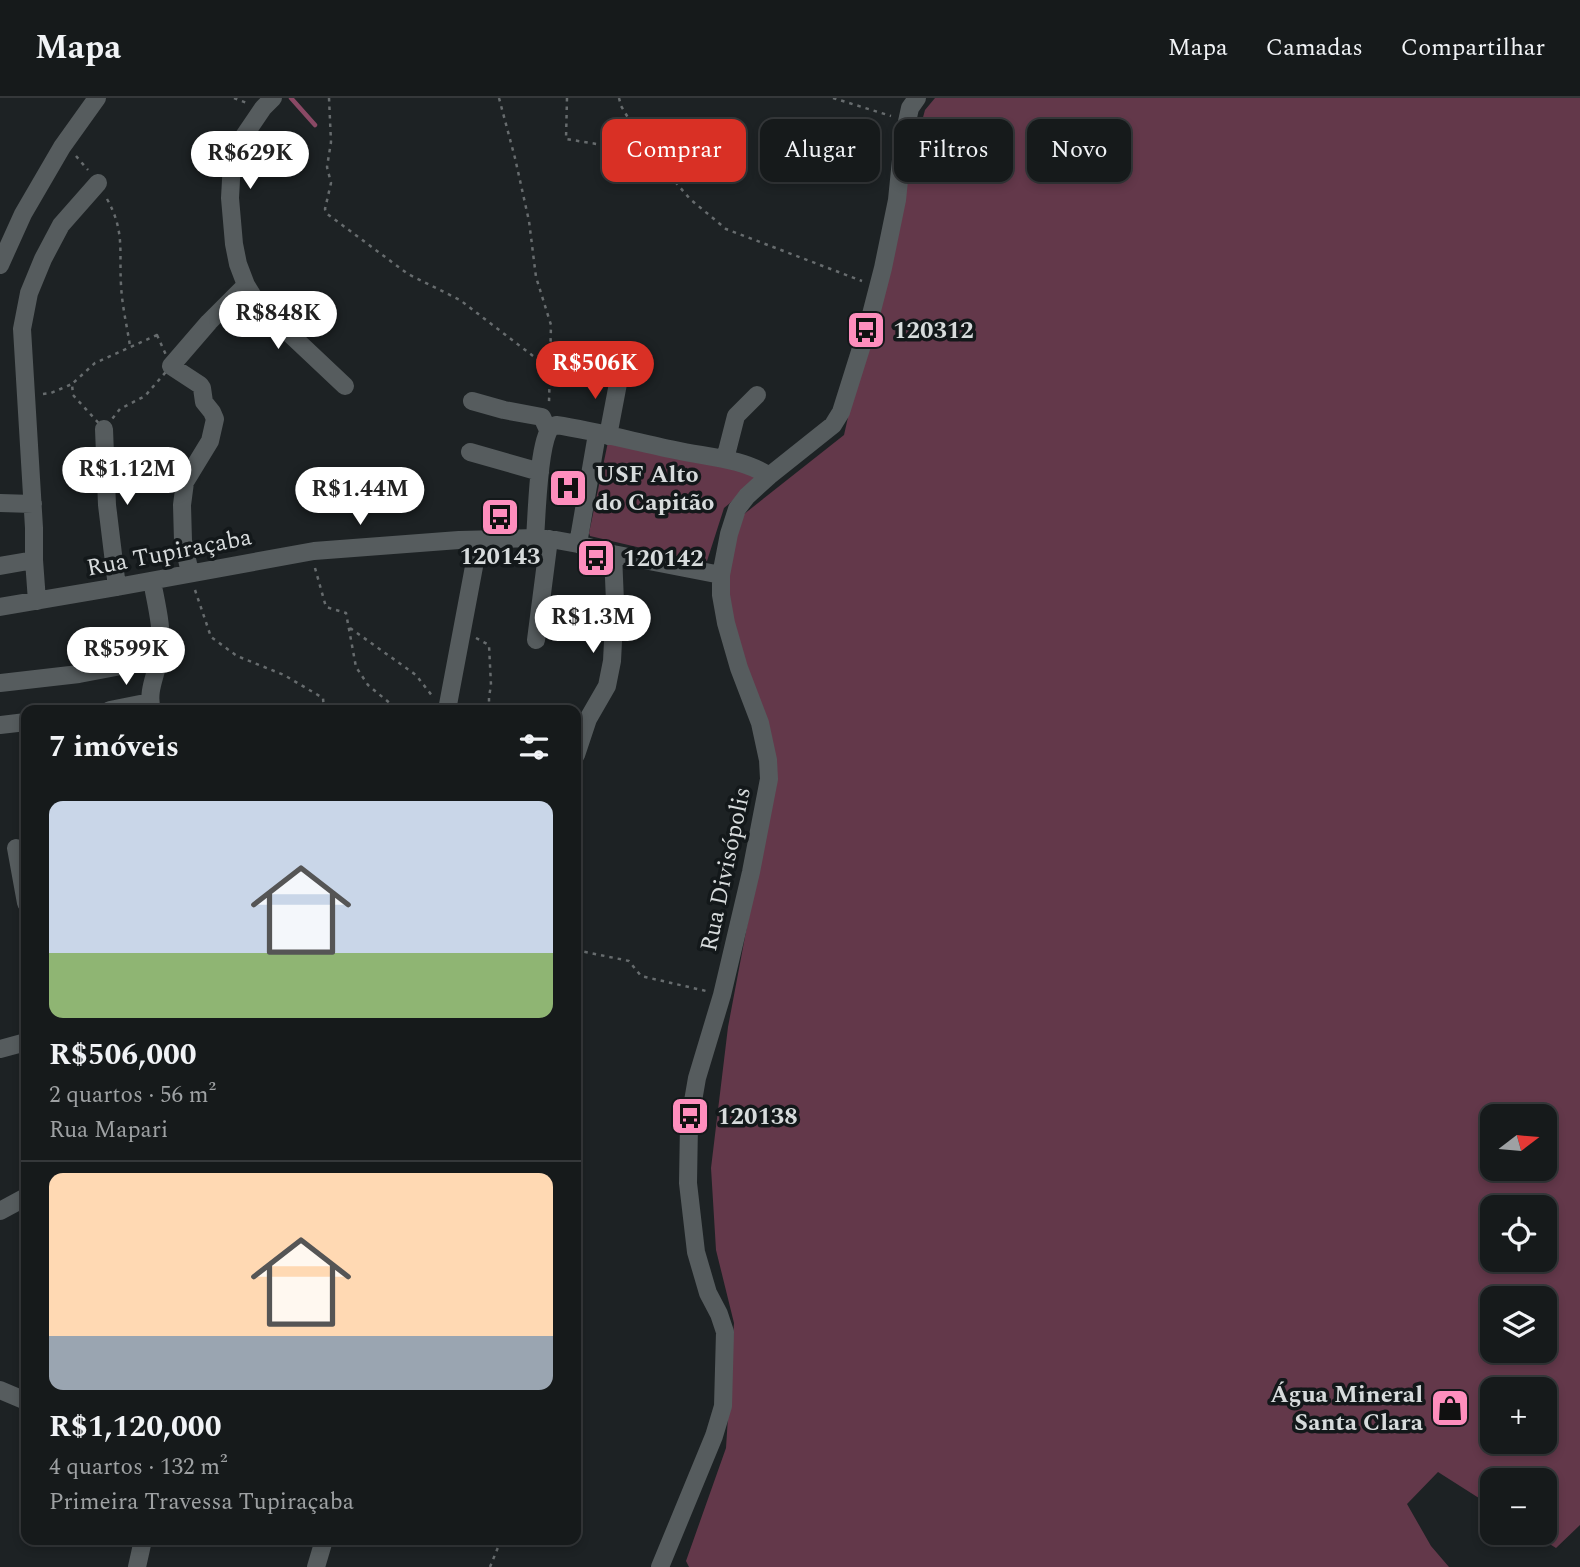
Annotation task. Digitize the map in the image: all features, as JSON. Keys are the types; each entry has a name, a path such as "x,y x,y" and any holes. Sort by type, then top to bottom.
{"street":[{"path":"0,265 23,214 62,147 97,98"},
{"path":"273,98 244,136 232,162 230,198 238,264 257,303 345,386"},
{"name":"Rua Divisópolis","path":"907,119 916,98"},
{"name":"Rua Divisópolis","path":"660,1567 714,1436 723,1406 725,1332 705,1284 696,1252 688,1182 689,1124 697,1078 722,995 757,847 769,779 760,723 739,668 726,623 721,575 737,509 769,476 833,425 841,412 868,327 899,182"},
{"path":"37,601 22,329 29,293 43,259 61,225 98,183"},
{"path":"190,573 183,541 182,505 185,482 209,441 215,419 204,402 200,385 171,366 209,321 246,285"},
{"path":"578,544 620,373"},
{"path":"725,459 736,416 757,395"},
{"path":"472,401 542,417 552,428 603,435 746,463 769,476"},
{"path":"536,640 542,539 540,472 552,428"},
{"path":"104,429 107,505 117,587"},
{"path":"470,452 540,472"},
{"path":"0,503 33,503"},
{"name":"Rua Tupiraçaba","path":"0,607 311,551 479,540 542,539 578,544 612,554 721,575"},
{"path":"442,705 463,630 479,540"},
{"path":"581,741 589,719 607,686 612,662 615,602 612,554"},
{"path":"0,566 34,560"},
{"path":"151,705 152,682 160,652 160,630 152,581"},
{"path":"0,682 79,674 158,659"},
{"path":"0,725 21,725"},
{"path":"14,849 21,881"},
{"path":"0,1049 21,1043"},
{"path":"0,1211 21,1200"},
{"path":"0,1390 21,1399"},
{"path":"137,1567 142,1545"},
{"path":"316,1567 323,1545"}],"path":[{"path":"329,98 331,142 327,167 331,183 326,213 408,274 460,300 550,369"},
{"path":"499,98 515,158 536,277 551,325 552,428"},
{"path":"567,98 566,139 602,145"},
{"path":"619,98 647,149 690,198 726,229 878,287"},
{"path":"833,98 901,119"},
{"path":"62,147 79,158 98,183 116,215 120,236 121,287 130,346"},
{"path":"27,394 51,393 72,384 94,363 157,335 171,366 145,396 120,409 104,429 73,396 72,384"},
{"path":"311,551 326,607 346,613 356,667 368,685 392,705"},
{"path":"190,573 211,638 237,656 284,675 323,698 324,705"},
{"path":"348,626 416,675 441,705"},
{"path":"463,630 489,645 489,705"},
{"path":"581,951 629,961 641,976 650,979 722,995"},
{"path":"490,1567 499,1545"}],"shaded area":[{"path":"935,98 1580,98 1580,1525 1556,1548 1551,1545 1557,1545 1557,1468 1480,1468 1480,1499 1438,1472 1407,1504 1431,1546 1449,1567 689,1567 686,1561 726,1448 734,1323 716,1250 711,1168 728,1027 777,767 735,665 717,598 734,522 844,435 879,279 905,182 1013,182 1013,119 923,119 925,110"},
{"path":"608,442 740,466 758,480 724,508 707,561 701,562 590,536"}],"waterway":[{"path":"291,98 315,125"}],"place":[{"name":"120312","path":"866,330"},
{"name":"USF Alto do Capitão","path":"568,488"},
{"name":"120143","path":"500,517"},
{"name":"120142","path":"596,558"},
{"name":"120138","path":"690,1116"},
{"name":"Água Mineral Santa Clara","path":"1450,1408"}]}
